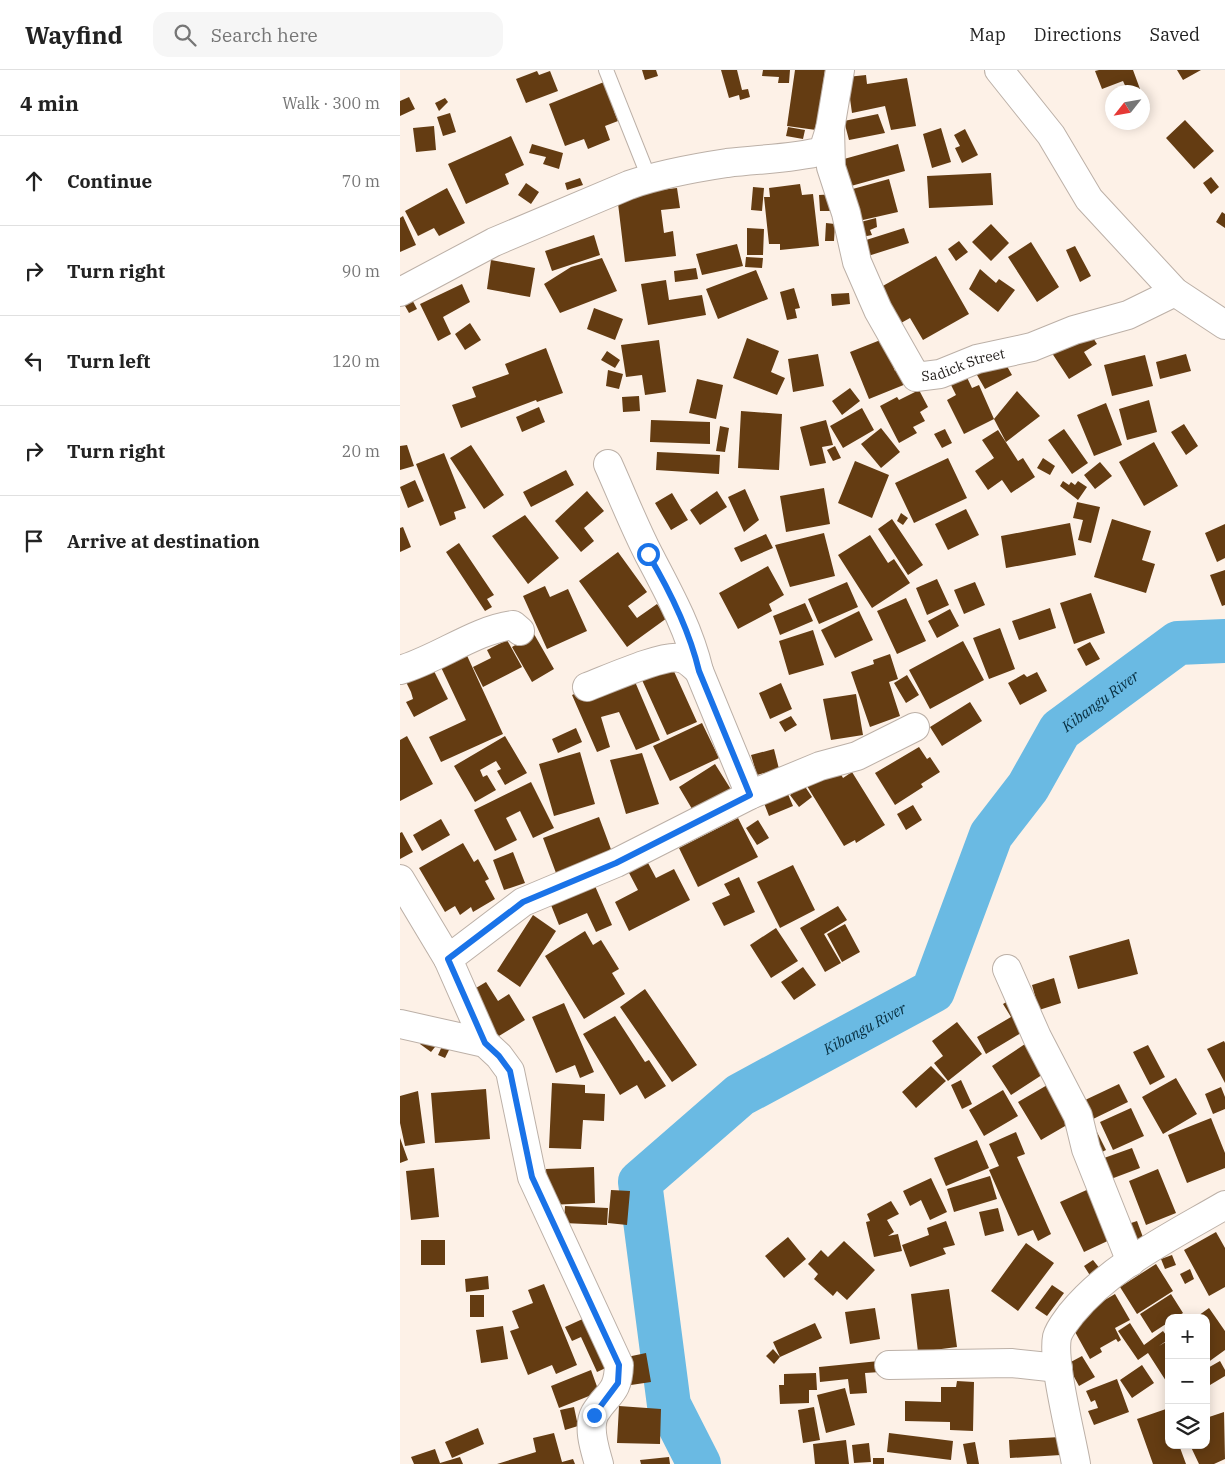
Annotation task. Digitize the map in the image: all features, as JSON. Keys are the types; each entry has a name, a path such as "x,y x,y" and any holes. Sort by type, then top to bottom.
{"street":[{"path":"400,292 494,242 595,197 649,178 726,163 803,156 823,151 830,129 840,70"},
{"path":"998,70 1052,135 1090,199 1175,292 1225,325"},
{"name":"Sadick Street","path":"830,129 831,167 846,213 857,262 878,310 916,377 940,374 976,359 1032,347 1074,330 1128,315 1175,292"},
{"path":"803,156 831,167"},
{"path":"608,464 648,554 672,594 694,650 699,671 750,795"},
{"path":"400,670 421,664 498,627 513,625 520,631"},
{"path":"587,686 659,660 679,657 688,661 699,671"},
{"path":"448,959 523,902 616,863 750,795 820,766 857,756 915,727"},
{"path":"400,879 448,959 485,1043 499,1056 510,1071 532,1177 619,1365 618,1383 594,1415 592,1433 599,1464"},
{"path":"1007,969 1037,1037 1078,1116 1086,1149 1131,1262"},
{"path":"400,1024 485,1043"},
{"path":"1076,1464 1058,1368 1057,1336 1063,1325 1084,1298 1114,1273 1225,1205"},
{"path":"889,1365 1011,1363 1058,1368"}],"lane":[{"path":"606,70 649,178"}],"building":[{"path":"642,70 656,70 658,76 645,80"},
{"path":"721,70 737,70 742,90 748,89 750,97 740,100 739,95 729,98"},
{"path":"763,70 790,70 789,83 778,83 779,77 762,76"},
{"path":"795,70 825,70 816,130 787,126"},
{"path":"1133,70 1139,85 1125,85 1123,81 1112,85 1105,85 1105,88 1102,89 1095,71"},
{"path":"1177,70 1201,70 1183,80"},
{"path":"537,71 539,75 550,71 558,91 526,103 516,79"},
{"path":"866,75 867,84 907,78 916,126 891,130 885,106 852,113 847,77"},
{"path":"604,82 618,109 614,111 618,121 605,126 610,140 588,149 584,139 565,146 549,104"},
{"path":"409,97 415,109 400,116 400,101"},
{"path":"445,98 448,102 439,111 435,103"},
{"path":"450,113 456,132 443,136 437,117"},
{"path":"878,114 885,133 849,140 844,121"},
{"path":"1185,120 1214,151 1194,169 1166,138"},
{"path":"434,126 436,150 416,152 413,128"},
{"path":"788,127 805,130 803,139 786,136"},
{"path":"941,128 951,162 932,168 923,134"},
{"path":"965,129 978,155 962,163 955,148 960,146 954,135"},
{"path":"511,136 524,165 505,174 509,184 466,204 448,164"},
{"path":"532,144 563,153 559,169 543,164 546,157 529,153"},
{"path":"898,144 905,171 851,186 844,159"},
{"path":"991,173 993,205 929,208 927,176"},
{"path":"1211,177 1219,187 1211,194 1203,183"},
{"path":"580,178 583,185 567,190 565,183"},
{"path":"889,179 898,212 854,222 849,190"},
{"path":"526,183 539,192 531,204 518,195"},
{"path":"800,184 802,195 813,194 819,246 780,250 780,244 769,244 764,197 770,197 769,188"},
{"path":"753,187 764,188 762,211 751,210"},
{"path":"447,188 465,223 439,236 434,228 418,236 405,211"},
{"path":"677,188 680,208 661,210 664,233 673,231 676,256 625,262 617,195"},
{"path":"836,194 837,211 820,211 819,195"},
{"path":"1222,212 1225,214 1225,228 1216,222"},
{"path":"403,216 416,245 400,252 400,218"},
{"path":"876,218 877,227 870,230 872,235 857,238 853,224"},
{"path":"826,223 835,224 834,241 825,241"},
{"path":"991,224 1009,243 991,261 972,242"},
{"path":"747,228 764,229 763,255 747,255"},
{"path":"904,228 909,243 868,256 863,241"},
{"path":"594,235 600,255 552,271 545,251"},
{"path":"959,241 968,252 956,261 948,249"},
{"path":"1031,242 1059,287 1037,302 1008,257"},
{"path":"737,244 743,266 702,275 696,254"},
{"path":"1075,246 1091,276 1080,282 1066,250"},
{"path":"936,256 969,314 923,340 910,318 901,323 881,287"},
{"path":"746,257 763,258 762,268 745,267"},
{"path":"602,258 617,291 560,313 544,284 571,267"},
{"path":"491,260 535,268 530,297 487,289"},
{"path":"696,268 698,279 675,282 674,271"},
{"path":"980,269 996,283 999,279 1015,290 998,312 969,289"},
{"path":"756,270 768,299 718,319 706,289"},
{"path":"666,280 669,300 702,295 706,315 648,325 641,284"},
{"path":"462,284 470,302 443,317 451,334 438,341 420,304"},
{"path":"794,288 800,308 795,309 797,318 787,320 780,292"},
{"path":"408,292 417,309 409,313 400,297"},
{"path":"849,293 850,304 832,306 831,294"},
{"path":"594,308 623,319 615,340 587,329"},
{"path":"1078,315 1097,344 1084,352 1092,365 1069,379 1042,338"},
{"path":"470,323 481,340 465,350 455,334"},
{"path":"747,338 779,351 771,372 785,378 777,395 733,378"},
{"path":"883,339 895,371 901,369 906,384 869,399 850,352"},
{"path":"659,340 666,392 645,395 642,375 626,377 621,345"},
{"path":"996,347 1012,375 985,389 969,361"},
{"path":"546,348 563,393 537,402 536,400 461,428 452,405 476,397 472,387 509,374 505,364"},
{"path":"607,351 620,360 615,368 601,360"},
{"path":"818,354 824,386 793,392 788,359"},
{"path":"1186,354 1191,371 1160,379 1156,362"},
{"path":"1145,355 1153,386 1112,396 1104,365"},
{"path":"963,369 972,388 979,385 994,419 964,434 947,400 956,395 947,377"},
{"path":"608,370 623,374 619,389 606,386"},
{"path":"697,379 723,385 716,419 689,413"},
{"path":"850,388 860,401 842,415 832,401"},
{"path":"919,390 928,407 920,412 925,421 913,427 917,433 899,443 880,406 897,397 899,400"},
{"path":"1017,391 1040,416 1006,442 994,419"},
{"path":"639,396 640,411 623,412 622,397"},
{"path":"1149,400 1157,432 1127,440 1119,409"},
{"path":"1106,403 1122,445 1094,456 1077,415"},
{"path":"539,407 545,422 522,432 516,417"},
{"path":"862,408 874,430 843,448 830,426"},
{"path":"741,411 782,414 779,470 738,468"},
{"path":"651,420 710,422 710,444 650,442"},
{"path":"826,420 833,445 822,447 826,463 810,466 800,427"},
{"path":"1184,424 1198,446 1186,455 1171,432"},
{"path":"720,426 729,428 725,452 716,451"},
{"path":"881,428 900,452 881,468 861,444"},
{"path":"945,429 952,443 942,448 934,434"},
{"path":"1064,429 1088,463 1072,474 1048,440"},
{"path":"998,430 1018,461 1023,458 1035,477 1011,493 1002,480 988,490 975,471 994,458 982,440"},
{"path":"1154,442 1178,486 1144,506 1119,462"},
{"path":"407,445 414,466 400,470 400,446"},
{"path":"471,445 504,495 484,509 450,458"},
{"path":"835,446 841,458 833,461 827,450"},
{"path":"657,452 720,455 719,474 656,470"},
{"path":"444,453 466,508 454,512 456,519 440,526 416,464"},
{"path":"948,458 967,498 914,523 895,483"},
{"path":"1043,458 1055,466 1050,475 1037,468"},
{"path":"855,461 889,475 872,518 838,503"},
{"path":"1100,462 1112,476 1095,489 1084,475"},
{"path":"566,470 574,485 531,507 523,492"},
{"path":"415,480 424,501 408,508 400,487"},
{"path":"1063,481 1069,485 1071,482 1075,485 1078,481 1087,487 1078,500 1060,486"},
{"path":"824,488 830,524 786,532 780,496"},
{"path":"745,489 759,520 744,532 728,497"},
{"path":"587,491 604,511 584,528 594,541 581,552 555,521"},
{"path":"717,491 727,507 700,525 690,510"},
{"path":"672,493 688,520 671,530 655,503"},
{"path":"1077,502 1100,507 1091,543 1078,540 1083,520 1073,518"},
{"path":"966,509 979,535 948,550 935,524"},
{"path":"901,513 908,518 903,525 897,521"},
{"path":"525,515 559,558 528,584 492,536"},
{"path":"892,519 923,565 908,575 878,529"},
{"path":"1112,519 1151,531 1142,560 1155,564 1146,593 1094,577"},
{"path":"1070,523 1076,555 1006,568 1001,536"},
{"path":"1225,524 1225,558 1217,562 1205,533"},
{"path":"403,527 411,547 400,552 400,528"},
{"path":"824,533 835,576 790,587 775,545"},
{"path":"766,534 773,548 741,562 734,548"},
{"path":"870,535 888,563 894,559 910,583 872,608 838,555"},
{"path":"459,543 494,595 487,599 492,607 485,611 446,552"},
{"path":"618,552 647,592 628,606 637,618 657,604 667,618 627,647 579,581"},
{"path":"768,566 784,595 769,604 772,611 738,629 719,593"},
{"path":"1225,570 1225,605 1222,606 1210,575"},
{"path":"937,579 949,605 927,615 916,588"},
{"path":"847,582 858,607 819,624 808,599"},
{"path":"975,582 985,605 964,614 954,590"},
{"path":"545,586 550,597 568,589 587,631 547,649 523,596"},
{"path":"1091,593 1105,633 1074,644 1060,603"},
{"path":"906,598 926,641 897,654 877,611"},
{"path":"805,603 813,621 780,635 773,616"},
{"path":"1050,608 1056,628 1019,640 1012,621"},
{"path":"950,609 959,626 937,638 928,621"},
{"path":"859,611 873,640 835,658 821,630"},
{"path":"1000,628 1015,669 989,679 973,638"},
{"path":"813,630 824,665 789,675 779,641"},
{"path":"534,634 554,669 532,682 512,647"},
{"path":"507,640 522,667 483,687 473,667 491,658 487,650"},
{"path":"963,641 984,680 930,709 909,670"},
{"path":"1090,642 1100,659 1086,666 1077,649"},
{"path":"464,649 503,734 441,762 429,737 466,720 438,661"},
{"path":"890,654 898,679 889,682 900,716 870,727 851,672 874,664 873,660"},
{"path":"430,663 448,699 414,717 406,702 413,699 403,676"},
{"path":"672,667 697,722 667,735 642,680"},
{"path":"630,670 660,740 636,750 619,712 601,717 610,747 597,752 572,695"},
{"path":"1037,672 1047,691 1020,705 1008,683 1024,674 1027,677"},
{"path":"907,675 919,695 906,703 894,683"},
{"path":"781,683 792,709 770,719 759,693"},
{"path":"856,694 863,735 831,740 823,699"},
{"path":"970,702 982,721 942,746 930,727"},
{"path":"791,716 797,725 785,732 779,722"},
{"path":"702,723 719,758 670,781 653,746"},
{"path":"576,728 582,742 558,753 552,739"},
{"path":"407,736 433,784 400,801 400,740"},
{"path":"505,736 527,773 505,785 497,771 501,769 496,761 480,770 483,777 487,775 496,790 475,802 454,766"},
{"path":"919,747 927,759 930,757 940,772 921,784 923,787 895,805 875,773"},
{"path":"774,749 779,769 757,775 751,755"},
{"path":"580,752 595,804 554,816 539,764"},
{"path":"642,753 659,804 626,814 610,760"},
{"path":"715,764 732,791 695,814 679,787"},
{"path":"837,767 843,778 852,772 885,825 856,843 855,840 844,846 807,786"},
{"path":"531,782 554,828 533,838 520,811 506,818 517,840 495,851 474,810"},
{"path":"804,785 812,797 799,807 790,795"},
{"path":"785,787 793,806 769,816 762,798"},
{"path":"913,805 922,820 906,830 897,814"},
{"path":"599,817 612,852 556,873 543,838"},
{"path":"738,818 758,857 698,887 679,848"},
{"path":"441,819 450,835 422,851 413,835"},
{"path":"758,820 769,838 757,845 746,828"},
{"path":"402,832 413,852 400,859 400,833"},
{"path":"463,843 474,862 478,859 489,879 485,881 495,899 473,912 471,907 460,915 455,906 445,912 419,868"},
{"path":"513,852 525,883 504,890 493,860"},
{"path":"647,861 656,878 674,869 690,900 629,931 615,902 638,890 628,871"},
{"path":"793,865 815,910 780,928 757,882"},
{"path":"739,877 755,912 724,926 712,903 730,895 724,884"},
{"path":"595,886 612,925 596,932 587,913 559,925 551,905"},
{"path":"838,906 847,920 824,934 841,963 825,972 800,928"},
{"path":"533,915 556,931 520,987 497,971"},
{"path":"845,924 860,952 842,962 827,934"},
{"path":"776,928 798,961 771,978 750,945"},
{"path":"585,931 593,945 601,940 619,969 612,973 625,994 584,1019 545,956"},
{"path":"1129,939 1138,974 1078,989 1069,956"},
{"path":"803,967 816,985 794,1000 781,982"},
{"path":"1054,978 1061,1003 1039,1010 1032,985"},
{"path":"486,982 498,1001 509,994 525,1020 494,1039 466,994"},
{"path":"645,989 697,1065 672,1082 620,1007"},
{"path":"1013,998 1031,1027 986,1054 977,1037 1011,1017 1003,1004"},
{"path":"564,1003 594,1072 580,1078 575,1065 556,1073 532,1017"},
{"path":"615,1016 645,1062 649,1060 666,1086 645,1099 637,1085 620,1095 583,1034"},
{"path":"957,1022 982,1054 948,1081 934,1063 943,1056 932,1041"},
{"path":"428,1033 439,1042 431,1052 420,1044"},
{"path":"1224,1041 1225,1043 1225,1083 1207,1049"},
{"path":"1028,1042 1048,1071 1011,1095 992,1066"},
{"path":"443,1044 450,1048 445,1058 438,1055"},
{"path":"1148,1045 1165,1077 1150,1085 1133,1052"},
{"path":"931,1066 946,1081 916,1108 902,1092"},
{"path":"1176,1078 1197,1114 1163,1134 1142,1097"},
{"path":"961,1080 972,1104 962,1109 951,1085"},
{"path":"552,1083 585,1085 585,1093 605,1094 604,1121 583,1120 581,1149 549,1148"},
{"path":"1049,1084 1072,1122 1041,1140 1018,1102"},
{"path":"1119,1084 1128,1102 1091,1120 1106,1150 1090,1158 1066,1109"},
{"path":"1221,1087 1225,1097 1225,1109 1213,1114 1205,1094"},
{"path":"486,1089 490,1139 435,1143 431,1093"},
{"path":"1003,1090 1018,1116 984,1136 969,1110"},
{"path":"418,1091 425,1143 405,1146 400,1123 400,1096"},
{"path":"1131,1108 1144,1136 1113,1150 1100,1122"},
{"path":"1211,1118 1225,1153 1225,1168 1187,1183 1168,1135"},
{"path":"1016,1132 1025,1154 1017,1157 1051,1234 1038,1241 1033,1230 1018,1236 989,1170 999,1166 989,1144"},
{"path":"400,1138 408,1160 400,1163"},
{"path":"977,1140 989,1168 946,1186 934,1158"},
{"path":"1132,1148 1140,1168 1111,1179 1104,1158"},
{"path":"594,1167 595,1203 548,1205 546,1169"},
{"path":"434,1168 439,1217 411,1220 406,1171"},
{"path":"1158,1169 1176,1213 1146,1225 1129,1181"},
{"path":"990,1176 997,1199 954,1212 947,1189"},
{"path":"931,1178 947,1212 930,1220 921,1200 910,1206 903,1191"},
{"path":"1091,1188 1114,1238 1084,1252 1060,1202"},
{"path":"611,1190 630,1191 627,1225 608,1223"},
{"path":"891,1201 899,1214 887,1220 894,1232 888,1236 898,1234 902,1251 874,1257 866,1222 870,1221 867,1214"},
{"path":"565,1206 608,1208 607,1225 564,1223"},
{"path":"998,1208 1004,1231 985,1236 979,1212"},
{"path":"946,1221 955,1245 943,1248 946,1254 910,1267 902,1245 929,1235 927,1228"},
{"path":"1137,1221 1144,1240 1129,1246 1122,1226"},
{"path":"1216,1232 1225,1248 1225,1287 1209,1296 1184,1250"},
{"path":"788,1237 806,1259 784,1278 765,1256"},
{"path":"421,1240 445,1240 445,1265 421,1265"},
{"path":"844,1241 875,1270 847,1300 837,1291 833,1296 814,1279 818,1274 808,1264 821,1250 828,1257"},
{"path":"1026,1243 1054,1263 1018,1311 991,1291"},
{"path":"1172,1255 1176,1265 1165,1269 1161,1259"},
{"path":"1093,1260 1101,1270 1091,1277 1084,1266"},
{"path":"1156,1264 1173,1291 1137,1314 1120,1287"},
{"path":"1190,1269 1194,1279 1185,1284 1180,1274"},
{"path":"488,1276 489,1289 466,1292 465,1279"},
{"path":"544,1284 577,1365 556,1374 552,1365 528,1375 510,1331 519,1328 512,1311 533,1303 528,1290"},
{"path":"1052,1285 1064,1293 1047,1316 1035,1308"},
{"path":"949,1289 957,1347 918,1352 911,1294"},
{"path":"1115,1294 1130,1320 1115,1328 1121,1340 1118,1342 1116,1339 1100,1348 1102,1352 1090,1359 1069,1321"},
{"path":"1171,1294 1183,1313 1165,1314 1165,1325 1152,1333 1140,1314"},
{"path":"470,1295 484,1295 484,1317 470,1317"},
{"path":"875,1308 880,1339 850,1344 845,1312"},
{"path":"1209,1308 1225,1331 1225,1350 1210,1361 1210,1314 1201,1314"},
{"path":"587,1317 610,1366 597,1372 581,1337 572,1341 565,1327"},
{"path":"815,1323 822,1338 780,1357 773,1342"},
{"path":"1130,1323 1144,1345 1163,1331 1165,1342 1159,1346 1165,1342 1165,1379 1148,1353 1138,1360 1118,1331"},
{"path":"503,1326 508,1359 481,1363 476,1330"},
{"path":"773,1349 780,1357 774,1364 766,1356"},
{"path":"646,1353 651,1382 631,1385 627,1357"},
{"path":"1082,1356 1095,1377 1079,1386 1067,1364"},
{"path":"879,1361 880,1372 865,1373 867,1393 850,1394 848,1379 820,1382 819,1367"},
{"path":"1220,1361 1225,1370 1225,1376 1210,1385 1210,1367"},
{"path":"1142,1365 1154,1383 1132,1398 1120,1380"},
{"path":"591,1370 599,1392 559,1408 551,1386"},
{"path":"816,1373 817,1390 809,1390 809,1403 780,1404 779,1385 784,1385 784,1374"},
{"path":"1117,1379 1129,1412 1094,1425 1088,1411 1098,1408 1095,1400 1091,1402 1086,1391"},
{"path":"957,1381 974,1382 973,1431 950,1430 950,1422 905,1421 905,1401 941,1402 941,1387 956,1387"},
{"path":"845,1388 855,1425 826,1433 817,1395"},
{"path":"619,1406 661,1409 660,1444 617,1443"},
{"path":"574,1407 578,1426 565,1430 560,1410"},
{"path":"814,1407 820,1440 803,1443 798,1410"},
{"path":"1165,1409 1165,1449 1180,1449 1186,1464 1153,1464 1137,1419"},
{"path":"1224,1412 1225,1459 1214,1464 1199,1464 1192,1449 1210,1449 1210,1417"},
{"path":"478,1428 484,1444 452,1458 445,1442"},
{"path":"554,1433 562,1462 573,1459 575,1464 497,1464 536,1452 533,1438"},
{"path":"889,1433 953,1441 951,1460 887,1452"},
{"path":"1060,1437 1061,1455 1010,1458 1009,1440"},
{"path":"846,1440 849,1464 815,1464 813,1444"},
{"path":"975,1442 979,1464 967,1464 963,1444"},
{"path":"869,1443 871,1462 854,1463 852,1445"},
{"path":"435,1449 440,1463 460,1457 463,1464 414,1464 411,1457"},
{"path":"669,1457 670,1464 641,1464 640,1460"},
{"path":"873,1458 884,1458 884,1464 873,1464"}],"waterway":[{"name":"Kibangu River","path":"699,1464 669,1405 640,1182 740,1095 933,991 991,835 1028,787 1060,730 1178,643 1225,641"}],"route":[{"path":"594,1415 618,1383 619,1365 532,1177 522,1137 510,1071 499,1056 485,1043 448,959 523,902 616,863 750,795 699,671 694,650 672,594 648,554"}]}
